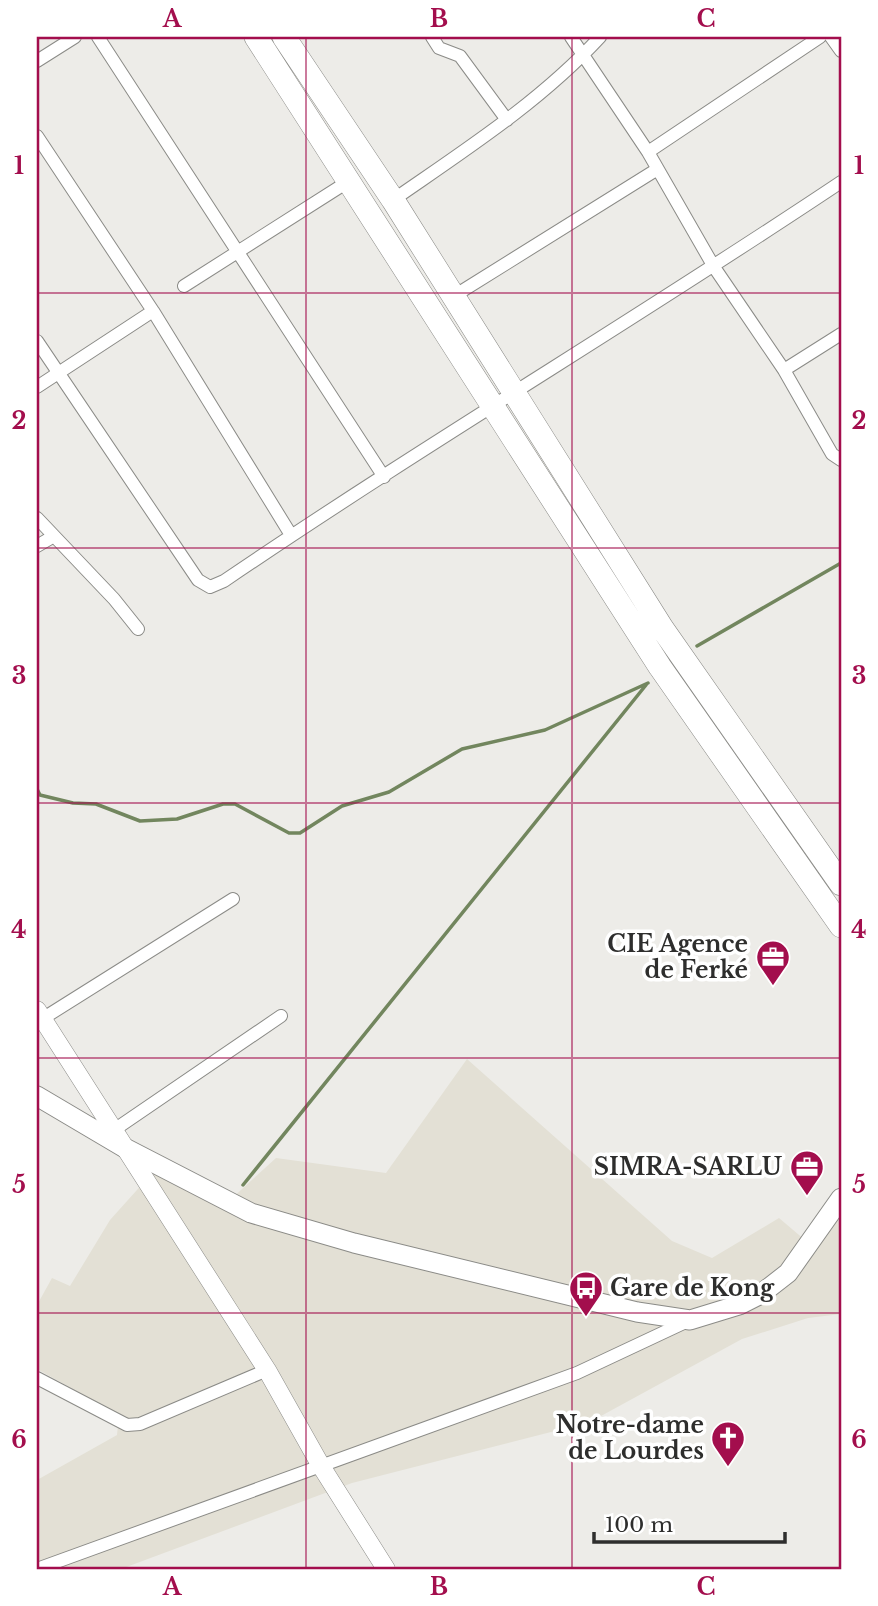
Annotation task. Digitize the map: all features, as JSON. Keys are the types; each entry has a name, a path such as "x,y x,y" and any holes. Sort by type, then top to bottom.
{"highway":[{"path":"256,37 660,667 841,926"},
{"path":"286,37 393,200 662,628 841,884"}],"main road":[{"path":"37,1096 124,1148 227,1202 318,1233 637,1312 690,1320 739,1305 761,1294 788,1273 841,1198"}],"street":[{"path":"37,61 75,37"},
{"path":"98,37 384,477"},
{"path":"432,37 439,48 460,56 508,121"},
{"path":"571,37 648,152 714,267 784,370 832,454 841,460"},
{"path":"393,200 508,121 600,37"},
{"path":"648,152 820,37"},
{"path":"831,37 841,51"},
{"path":"37,136 153,311 291,535"},
{"path":"454,296 656,170"},
{"path":"184,286 349,181"},
{"path":"37,341 203,586 210,587 224,581 384,477 491,404 714,267 841,182"},
{"path":"37,387 153,311"},
{"path":"784,370 841,334"},
{"path":"37,518 138,629"},
{"path":"37,546 54,536"},
{"path":"233,899 40,1015 267,1370 321,1466 386,1569"},
{"path":"114,1130 282,1016"},
{"path":"37,1569 577,1373 690,1320"},
{"path":"37,1378 127,1425 140,1424 267,1370"}],"shaded area":[{"path":"467,1059 672,1241 712,1258 779,1218 812,1246 841,1215 841,1314 808,1318 742,1339 590,1422 352,1483 121,1569 37,1569 37,1480 117,1435 119,1415 37,1369 37,1305 52,1278 70,1286 110,1220 154,1171 230,1200 276,1158 386,1173"}],"waterway":[{"path":"697,646 841,563"},
{"path":"37,789 40,795 73,803 96,804 140,821 177,819 223,804 235,804 289,833 300,833 342,806 389,792 462,749 545,730 648,683"},
{"path":"243,1185 646,685"}],"place":[{"name":"CIE Agence de Ferké","path":"773,987"},
{"name":"SIMRA-SARLU","path":"807,1197"},
{"name":"Gare de Kong","path":"586,1318"},
{"name":"Notre-dame de Lourdes","path":"728,1468"}]}
